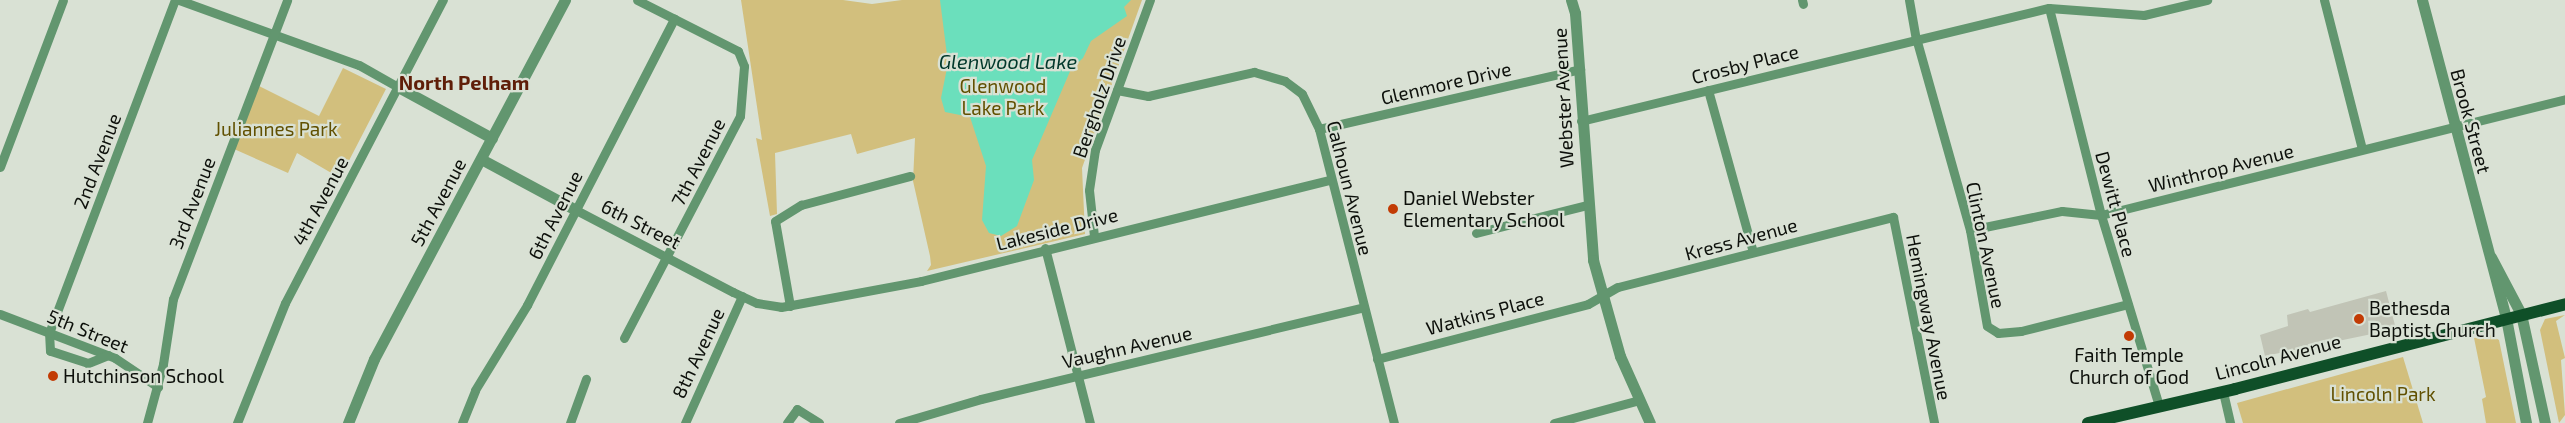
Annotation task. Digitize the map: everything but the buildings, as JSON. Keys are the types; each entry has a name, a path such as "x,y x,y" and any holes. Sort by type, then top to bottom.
{"main road":[{"name":"Lincoln Avenue","path":"2088,423 2224,392 2565,304"}],"street":[{"path":"0,167 64,0"},
{"name":"2nd Avenue","path":"49,333 175,0"},
{"path":"180,0 359,65 492,138"},
{"name":"3rd Avenue","path":"147,423 158,387 173,299 287,0"},
{"name":"4th Avenue","path":"237,423 285,303 443,0"},
{"name":"5th Avenue","path":"348,423 374,359 565,0"},
{"path":"637,0 674,19"},
{"name":"Bergholz Drive","path":"1094,236 1091,165 1150,0"},
{"name":"Webster Avenue","path":"1571,0 1580,69 1581,120 1587,205 1600,296 1639,400 1650,423"},
{"name":"Clinton Avenue","path":"1909,0 1916,38 1970,230 1983,315 1991,331 2021,331 2128,304"},
{"name":"Crosby Place","path":"1581,120 1916,38 2049,8 2137,16 2207,0"},
{"path":"2324,0 2362,149"},
{"name":"Brook Street","path":"2422,0 2506,318 2526,423"},
{"name":"Dewitt Place","path":"2049,8 2101,215 2159,406"},
{"name":"7th Avenue","path":"624,338 668,258 740,116 743,57 738,51 674,19"},
{"name":"6th Avenue","path":"462,423 475,390 527,306 674,19"},
{"name":"Glenmore Drive","path":"1319,129 1580,69"},
{"name":"Calhoun Avenue","path":"1117,90 1148,96 1239,74 1260,73 1285,81 1302,94 1319,129 1330,180 1394,423"},
{"path":"1708,90 1753,252"},
{"name":"Winthrop Avenue","path":"1970,230 2062,211 2101,215 2565,99"},
{"name":"6th Street","path":"481,158 576,210 742,296 758,303 790,306"},
{"path":"790,306 775,221 802,205 910,176"},
{"name":"Lakeside Drive","path":"790,306 921,281 1045,248 1330,180"},
{"path":"1476,232 1587,205"},
{"name":"Kress Avenue","path":"1600,296 1618,287 1893,218"},
{"name":"Hemingway Avenue","path":"1893,218 1934,423"},
{"path":"1045,248 1090,423"},
{"name":"Brook Street","path":"2488,251 2521,314 2545,423"},
{"name":"8th Avenue","path":"685,423 742,296"},
{"name":"Watkins Place","path":"1377,359 1588,304 1600,296"},
{"name":"Vaughn Avenue","path":"900,423 1077,376 1363,307"},
{"name":"5th Street","path":"0,314 108,355 136,369 158,387"},
{"path":"49,333 50,351 88,364 108,355"},
{"path":"570,423 586,379"},
{"path":"2224,392 2230,423"},
{"path":"1554,423 1639,400"},
{"path":"787,423 797,409 820,423"}],"green space":[{"name":"Glenwood Lake Park","path":"741,0 843,0 872,4 902,0 1142,0 1082,168 1085,234 927,271 931,265 930,256 913,181 915,138 857,154 851,134 775,153 777,214 770,216 756,138 762,140"},
{"name":"Juliannes Park","path":"343,68 386,89 340,178 297,153 288,173 234,149 259,86 319,116"},
{"path":"2565,315 2556,321 2565,358 2561,360 2565,415 2559,423 2540,330 2545,319"},
{"path":"2490,335 2499,340 2516,423 2486,423 2482,399 2486,397 2474,338"},
{"name":"Lincoln Park","path":"2403,357 2423,423 2243,423 2237,403"}],"water":[{"name":"Glenwood Lake","path":"940,0 1131,0 1124,7 1127,16 1091,41 1083,58 1071,69 1032,160 1034,180 1017,226 1001,236 989,233 982,220 986,166 970,117 945,112 941,98 948,63"}],"place":[{"name":"Daniel Webster Elementary School","path":"1393,209"},
{"name":"Bethesda Baptist Church","path":"2359,319"},
{"name":"Faith Temple Church of God","path":"2129,336"},
{"name":"Hutchinson School","path":"53,376"}],"district":[{"name":"North Pelham","path":"464,82"}]}
